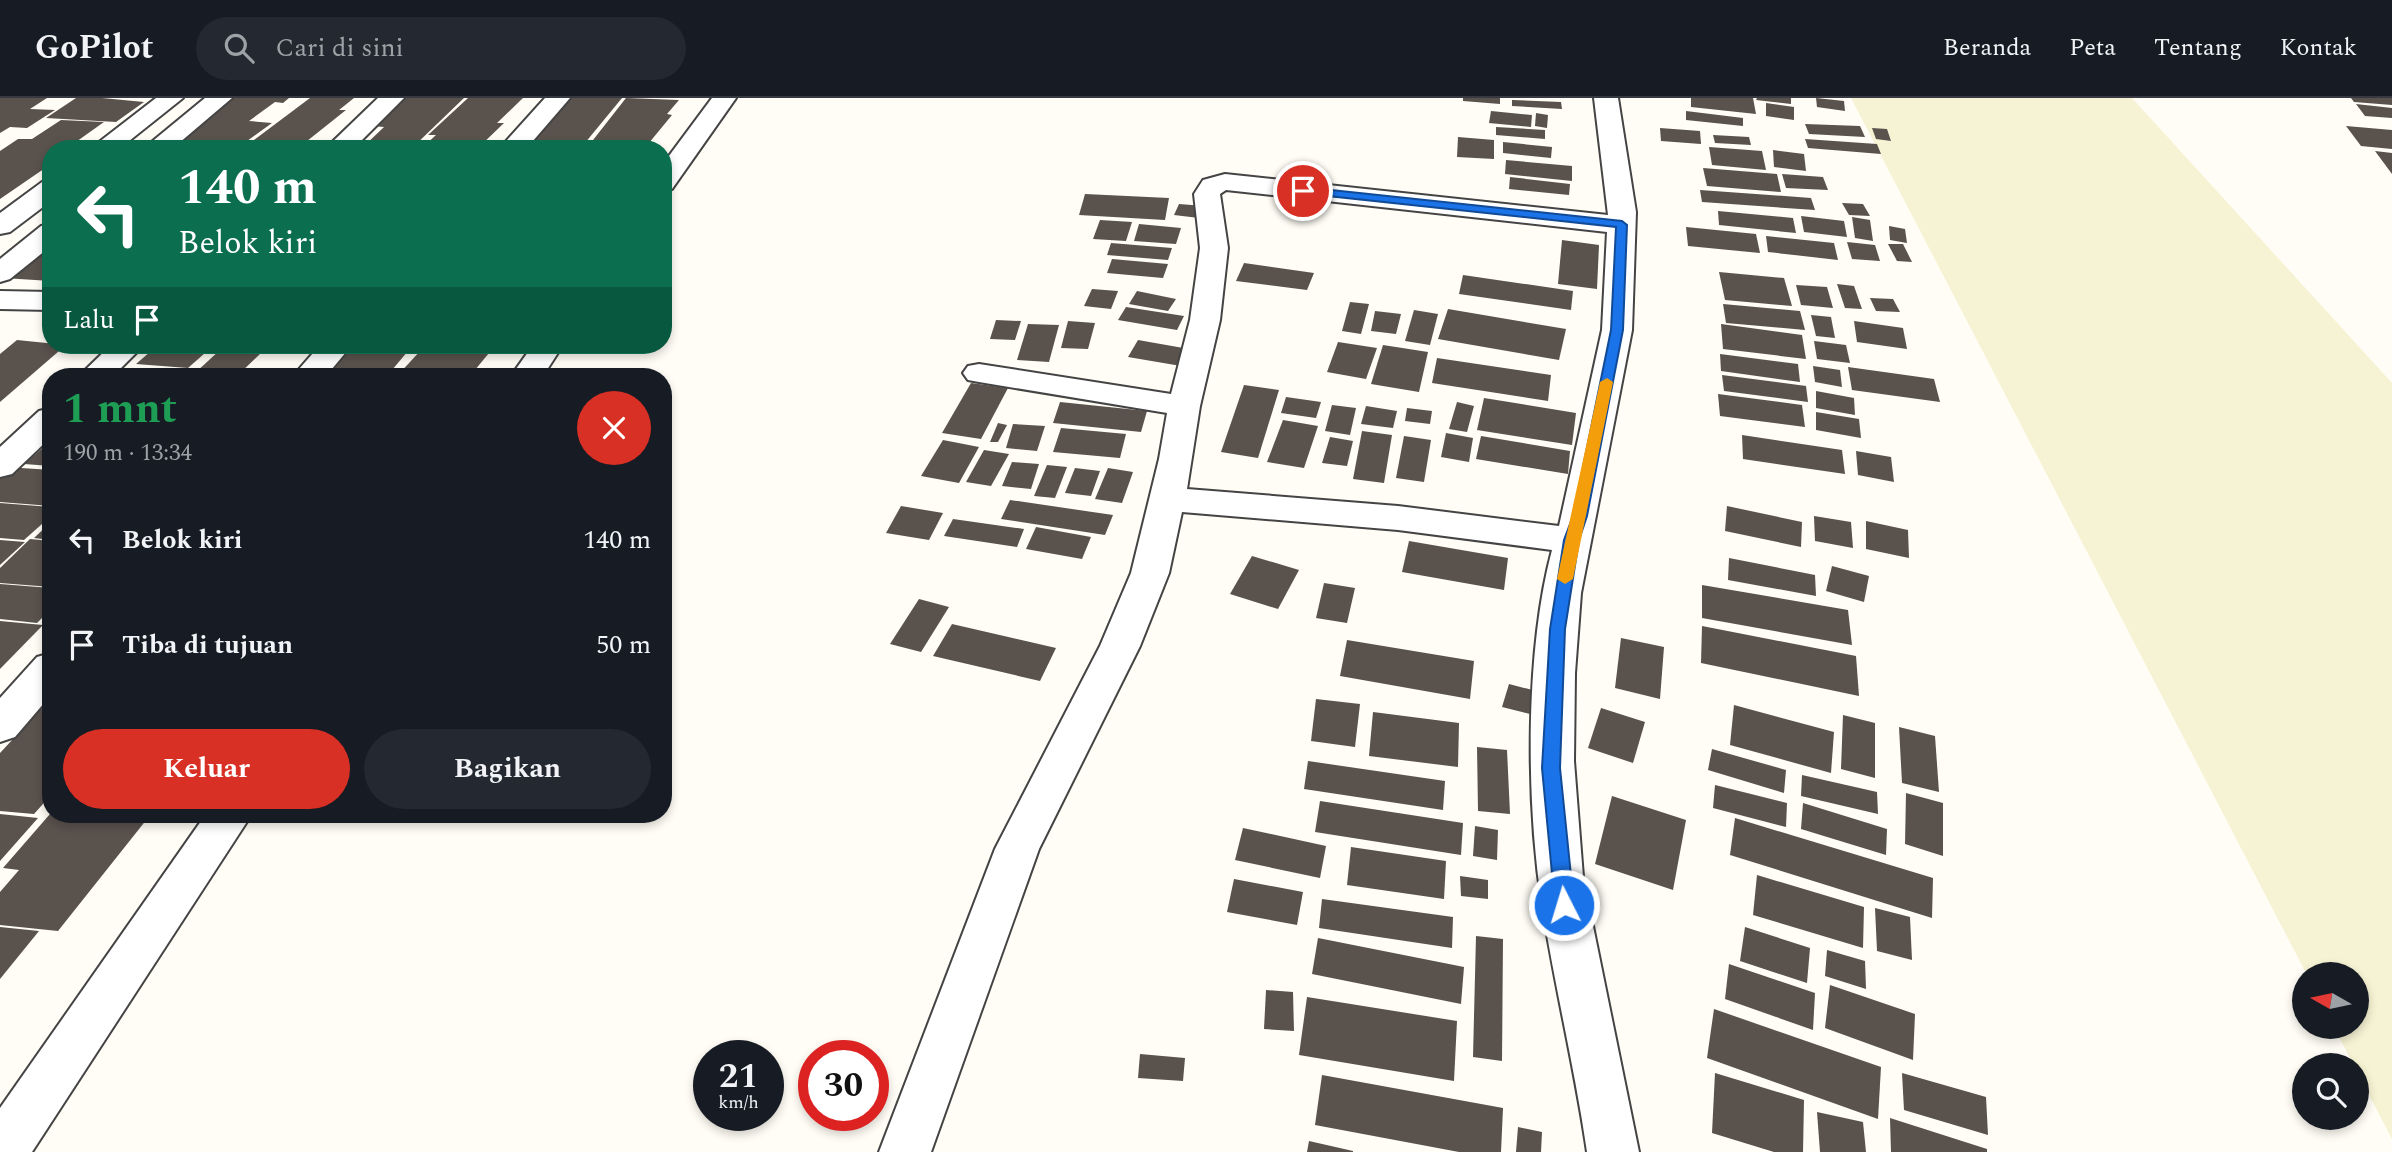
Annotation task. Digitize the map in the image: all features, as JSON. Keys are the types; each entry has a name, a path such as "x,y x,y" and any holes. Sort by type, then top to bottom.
{"street":[{"path":"115,140 171,98"},
{"path":"167,140 220,98"},
{"path":"348,140 392,98"},
{"path":"520,140 558,98"},
{"path":"672,170 724,98"},
{"path":"1606,98 1622,225 1617,330 1580,516 1571,540 1558,629 1551,768 1564,905 1606,1104 1613,1152"},
{"path":"905,1152 1017,849 1119,646 1150,573 1184,406 1205,320 1214,248 1207,194 1212,186 1225,182 1622,225"},
{"path":"0,226 42,195"},
{"path":"0,273 42,239"},
{"path":"0,300 42,301"},
{"path":"104,368 119,354"},
{"path":"316,368 329,354"},
{"path":"979,373 1184,406"},
{"path":"0,466 42,426"},
{"path":"1167,499 1398,518 1571,540"},
{"path":"0,726 42,678"},
{"path":"1,1152 224,823"}],"shaded area":[{"path":"1851,98 2132,98 2392,383 2392,1139 2369,1095 2369,1053 2347,1053 2341,1040 2370,1040 2370,962 2300,962"}],"building":[{"path":"0,98 47,98 30,109 55,110 27,128 10,127 0,133"},
{"path":"76,98 144,102 116,122 46,118"},
{"path":"232,98 289,98 283,103 275,102 249,121 272,123 248,140 180,140"},
{"path":"310,98 354,98 339,110 346,110 308,140 254,140"},
{"path":"402,98 464,98 420,140 370,140 384,127 373,126"},
{"path":"468,98 523,98 497,123 504,123 486,140 431,140 436,135 428,135"},
{"path":"559,98 622,98 587,140 525,140"},
{"path":"626,98 679,100 667,114 672,115 651,140 593,140"},
{"path":"1463,98 1500,98 1500,104 1463,101"},
{"path":"1691,98 1753,98 1756,114 1691,107"},
{"path":"1791,98 1791,104 1756,100"},
{"path":"1816,98 1844,101 1845,111 1817,107"},
{"path":"2351,98 2392,98 2392,105 2354,102"},
{"path":"1512,100 1561,102 1562,109 1512,106"},
{"path":"1766,103 1794,107 1794,120 1766,116"},
{"path":"2356,104 2392,108 2392,118 2365,116"},
{"path":"1491,111 1532,115 1531,127 1489,123"},
{"path":"1686,111 1743,118 1743,126 1686,120"},
{"path":"1536,113 1548,115 1547,128 1535,126"},
{"path":"61,120 104,122 79,140 42,140 42,170 0,199 0,151 18,139 32,139"},
{"path":"1805,124 1860,126 1865,137 1809,134"},
{"path":"2346,126 2392,130 2392,149 2361,146"},
{"path":"1496,127 1545,130 1545,139 1496,135"},
{"path":"1660,128 1700,131 1701,144 1661,141"},
{"path":"1872,128 1887,129 1891,141 1876,139"},
{"path":"1713,135 1749,137 1751,145 1715,143"},
{"path":"1458,137 1494,140 1494,159 1457,157"},
{"path":"1805,139 1877,144 1881,154 1808,148"},
{"path":"1503,142 1552,147 1551,158 1503,153"},
{"path":"1709,147 1762,151 1766,170 1712,165"},
{"path":"1773,150 1804,154 1806,171 1774,167"},
{"path":"2375,151 2392,153 2392,174"},
{"path":"1506,160 1572,166 1572,181 1505,174"},
{"path":"1703,168 1777,174 1781,192 1707,186"},
{"path":"1782,174 1823,177 1828,190 1786,188"},
{"path":"1510,177 1570,184 1569,195 1509,189"},
{"path":"1700,190 1811,198 1815,210 1702,202"},
{"path":"1085,194 1169,198 1165,220 1079,215"},
{"path":"1842,203 1863,204 1870,216 1849,215"},
{"path":"1179,204 1204,206 1199,218 1174,215"},
{"path":"1718,211 1793,218 1796,233 1719,225"},
{"path":"1801,216 1844,221 1847,237 1804,232"},
{"path":"1852,217 1870,220 1873,241 1855,238"},
{"path":"1100,220 1132,222 1126,241 1093,239"},
{"path":"1139,224 1181,228 1176,244 1134,241"},
{"path":"1889,226 1905,229 1907,243 1890,240"},
{"path":"1686,227 1756,234 1760,253 1688,246"},
{"path":"1766,236 1834,243 1838,260 1768,252"},
{"path":"1562,240 1599,245 1597,289 1558,284"},
{"path":"1847,242 1875,245 1880,261 1852,259"},
{"path":"1111,243 1172,248 1168,260 1107,255"},
{"path":"1888,244 1903,244 1912,262 1897,261"},
{"path":"42,248 42,280 3,278"},
{"path":"1112,259 1168,264 1163,278 1107,273"},
{"path":"1244,263 1314,273 1307,290 1236,281"},
{"path":"1719,272 1784,278 1792,306 1725,300"},
{"path":"1463,275 1573,291 1571,310 1459,294"},
{"path":"1837,284 1854,286 1862,309 1845,308"},
{"path":"1796,285 1827,287 1833,308 1801,305"},
{"path":"1092,289 1118,291 1111,309 1084,306"},
{"path":"1137,291 1176,299 1168,311 1129,304"},
{"path":"1870,298 1893,299 1900,312 1876,311"},
{"path":"1350,302 1369,304 1361,334 1342,331"},
{"path":"1723,304 1800,311 1805,330 1726,323"},
{"path":"1126,307 1184,316 1177,330 1118,320"},
{"path":"1448,309 1566,329 1559,360 1438,339"},
{"path":"1414,310 1438,314 1430,345 1405,341"},
{"path":"1375,311 1401,314 1396,334 1371,331"},
{"path":"1811,315 1831,317 1835,338 1816,336"},
{"path":"996,320 1021,321 1015,340 990,339"},
{"path":"1068,321 1095,323 1088,349 1061,348"},
{"path":"1854,321 1903,328 1907,349 1857,342"},
{"path":"1028,324 1059,325 1049,362 1017,360"},
{"path":"1721,324 1802,335 1806,359 1723,349"},
{"path":"17,340 42,343 42,354 56,354 0,402 0,354"},
{"path":"1138,340 1189,349 1181,366 1128,357"},
{"path":"1814,341 1846,345 1850,363 1817,359"},
{"path":"1338,342 1377,348 1366,379 1327,372"},
{"path":"1383,345 1428,352 1419,392 1371,384"},
{"path":"148,354 204,354 188,368 136,364"},
{"path":"216,354 260,354 245,368 200,368"},
{"path":"330,354 405,354 394,368 316,368"},
{"path":"417,354 488,354 477,368 404,368"},
{"path":"1720,354 1798,364 1800,382 1721,371"},
{"path":"1437,358 1551,375 1548,401 1432,383"},
{"path":"1813,366 1840,370 1842,387 1815,382"},
{"path":"1848,367 1934,379 1940,402 1852,390"},
{"path":"1722,375 1806,386 1808,402 1724,391"},
{"path":"971,383 1008,388 981,439 942,433"},
{"path":"1244,385 1279,390 1258,458 1221,452"},
{"path":"1816,391 1854,398 1855,415 1816,408"},
{"path":"1718,394 1802,405 1805,427 1720,416"},
{"path":"1286,397 1321,402 1316,418 1281,413"},
{"path":"1484,398 1576,413 1572,445 1477,430"},
{"path":"1060,402 1147,411 1141,432 1053,423"},
{"path":"1457,402 1474,406 1467,432 1449,429"},
{"path":"1332,405 1356,408 1350,435 1325,431"},
{"path":"1366,406 1397,411 1393,428 1361,424"},
{"path":"1407,408 1432,411 1430,424 1405,421"},
{"path":"1816,412 1859,419 1861,438 1816,430"},
{"path":"1283,420 1318,426 1304,468 1267,462"},
{"path":"998,423 1007,425 998,442 990,442"},
{"path":"1013,424 1045,426 1037,451 1006,448"},
{"path":"1061,428 1126,434 1120,458 1053,452"},
{"path":"1362,431 1392,435 1384,483 1353,479"},
{"path":"1446,433 1473,438 1469,462 1441,457"},
{"path":"1742,435 1842,450 1845,474 1743,459"},
{"path":"1404,436 1431,440 1424,482 1396,478"},
{"path":"1481,436 1570,451 1568,474 1476,459"},
{"path":"1330,437 1353,441 1347,466 1322,463"},
{"path":"943,440 979,447 959,483 921,476"},
{"path":"42,449 42,465 24,464"},
{"path":"984,450 1009,454 991,486 966,482"},
{"path":"1856,451 1891,457 1894,482 1858,475"},
{"path":"1012,462 1039,464 1031,489 1002,486"},
{"path":"1047,465 1067,467 1055,498 1034,496"},
{"path":"7,467 42,469 42,505 0,502 0,473"},
{"path":"1075,468 1100,471 1091,496 1065,493"},
{"path":"1108,468 1133,472 1122,503 1095,499"},
{"path":"1010,500 1113,515 1105,535 1001,519"},
{"path":"0,503 42,506 42,524 24,540 0,538"},
{"path":"901,506 943,513 929,540 886,533"},
{"path":"1727,506 1802,522 1801,547 1725,531"},
{"path":"1814,516 1851,522 1853,548 1815,541"},
{"path":"953,519 1024,529 1017,547 944,536"},
{"path":"1866,521 1908,530 1909,558 1866,549"},
{"path":"1036,527 1091,537 1082,559 1026,549"},
{"path":"42,530 42,539 34,538"},
{"path":"30,539 42,540 42,586 0,583 0,568"},
{"path":"0,540 25,542 0,565"},
{"path":"1409,541 1508,558 1504,590 1402,572"},
{"path":"1252,556 1299,570 1278,609 1230,594"},
{"path":"1729,558 1815,575 1816,596 1728,580"},
{"path":"1832,566 1869,576 1864,602 1826,591"},
{"path":"1324,583 1355,588 1347,623 1316,618"},
{"path":"0,584 42,587 42,618 37,623 0,619"},
{"path":"1702,585 1848,610 1852,645 1702,618"},
{"path":"919,599 949,607 921,652 890,644"},
{"path":"0,621 42,625 42,626 0,669"},
{"path":"952,624 1056,648 1040,681 933,656"},
{"path":"1702,626 1856,656 1859,696 1701,663"},
{"path":"1621,638 1664,647 1660,699 1615,688"},
{"path":"1347,640 1474,661 1470,699 1340,676"},
{"path":"1509,684 1540,692 1534,715 1502,707"},
{"path":"1316,699 1360,704 1355,747 1311,741"},
{"path":"1734,705 1834,732 1831,773 1730,745"},
{"path":"1601,708 1645,722 1633,763 1588,748"},
{"path":"42,709 42,805 34,814 0,811 0,753"},
{"path":"1373,712 1459,723 1458,767 1369,756"},
{"path":"1843,715 1875,723 1875,778 1841,769"},
{"path":"1899,727 1935,736 1939,792 1902,783"},
{"path":"1477,747 1507,750 1510,814 1478,811"},
{"path":"1712,749 1786,770 1784,793 1708,770"},
{"path":"1308,761 1445,781 1443,810 1304,789"},
{"path":"1802,775 1877,792 1878,814 1801,796"},
{"path":"1715,785 1787,803 1786,827 1713,808"},
{"path":"1906,793 1943,803 1943,856 1905,844"},
{"path":"1612,796 1686,820 1673,890 1595,864"},
{"path":"1320,801 1463,823 1461,855 1315,832"},
{"path":"1803,803 1887,829 1886,855 1801,829"},
{"path":"0,814 38,818 0,861"},
{"path":"1735,818 1933,878 1932,918 1730,855"},
{"path":"42,823 144,823 58,931 0,925 0,892 19,870 3,868"},
{"path":"1475,826 1498,830 1497,860 1473,856"},
{"path":"1243,828 1326,846 1320,878 1235,860"},
{"path":"1351,847 1446,861 1444,899 1347,885"},
{"path":"1757,875 1864,907 1863,948 1753,915"},
{"path":"1460,876 1488,880 1488,899 1461,896"},
{"path":"1234,879 1303,892 1297,925 1227,912"},
{"path":"1322,899 1453,917 1452,948 1319,928"},
{"path":"1875,908 1910,917 1912,960 1877,951"},
{"path":"0,927 39,931 0,979"},
{"path":"1745,927 1810,948 1807,983 1740,961"},
{"path":"1476,936 1503,939 1502,1061 1473,1057"},
{"path":"1318,938 1464,967 1461,1004 1312,974"},
{"path":"1827,950 1865,961 1866,989 1825,976"},
{"path":"1729,964 1815,993 1813,1030 1725,999"},
{"path":"1830,985 1915,1014 1913,1060 1825,1028"},
{"path":"1266,990 1293,992 1294,1031 1264,1029"},
{"path":"1307,997 1457,1021 1454,1081 1299,1055"},
{"path":"1714,1009 1881,1067 1878,1119 1707,1058"},
{"path":"1140,1054 1185,1058 1183,1081 1138,1078"},
{"path":"1715,1073 1804,1100 1803,1152 1774,1152 1712,1133"},
{"path":"1902,1073 1986,1097 1988,1135 1904,1110"},
{"path":"1322,1075 1503,1108 1501,1152 1459,1152 1315,1125"},
{"path":"1817,1112 1863,1122 1866,1152 1820,1152"},
{"path":"1890,1118 1987,1149 1987,1152 1891,1152"},
{"path":"1518,1127 1542,1132 1541,1152 1516,1152"},
{"path":"1309,1141 1353,1151 1353,1152 1307,1152"}],"slow traffic":[{"path":"1565,579 1571,540 1580,516 1607,382"}],"route":[{"path":"1303,191 1622,225 1617,330 1580,516 1571,540 1558,629 1551,768 1564,905"}]}
